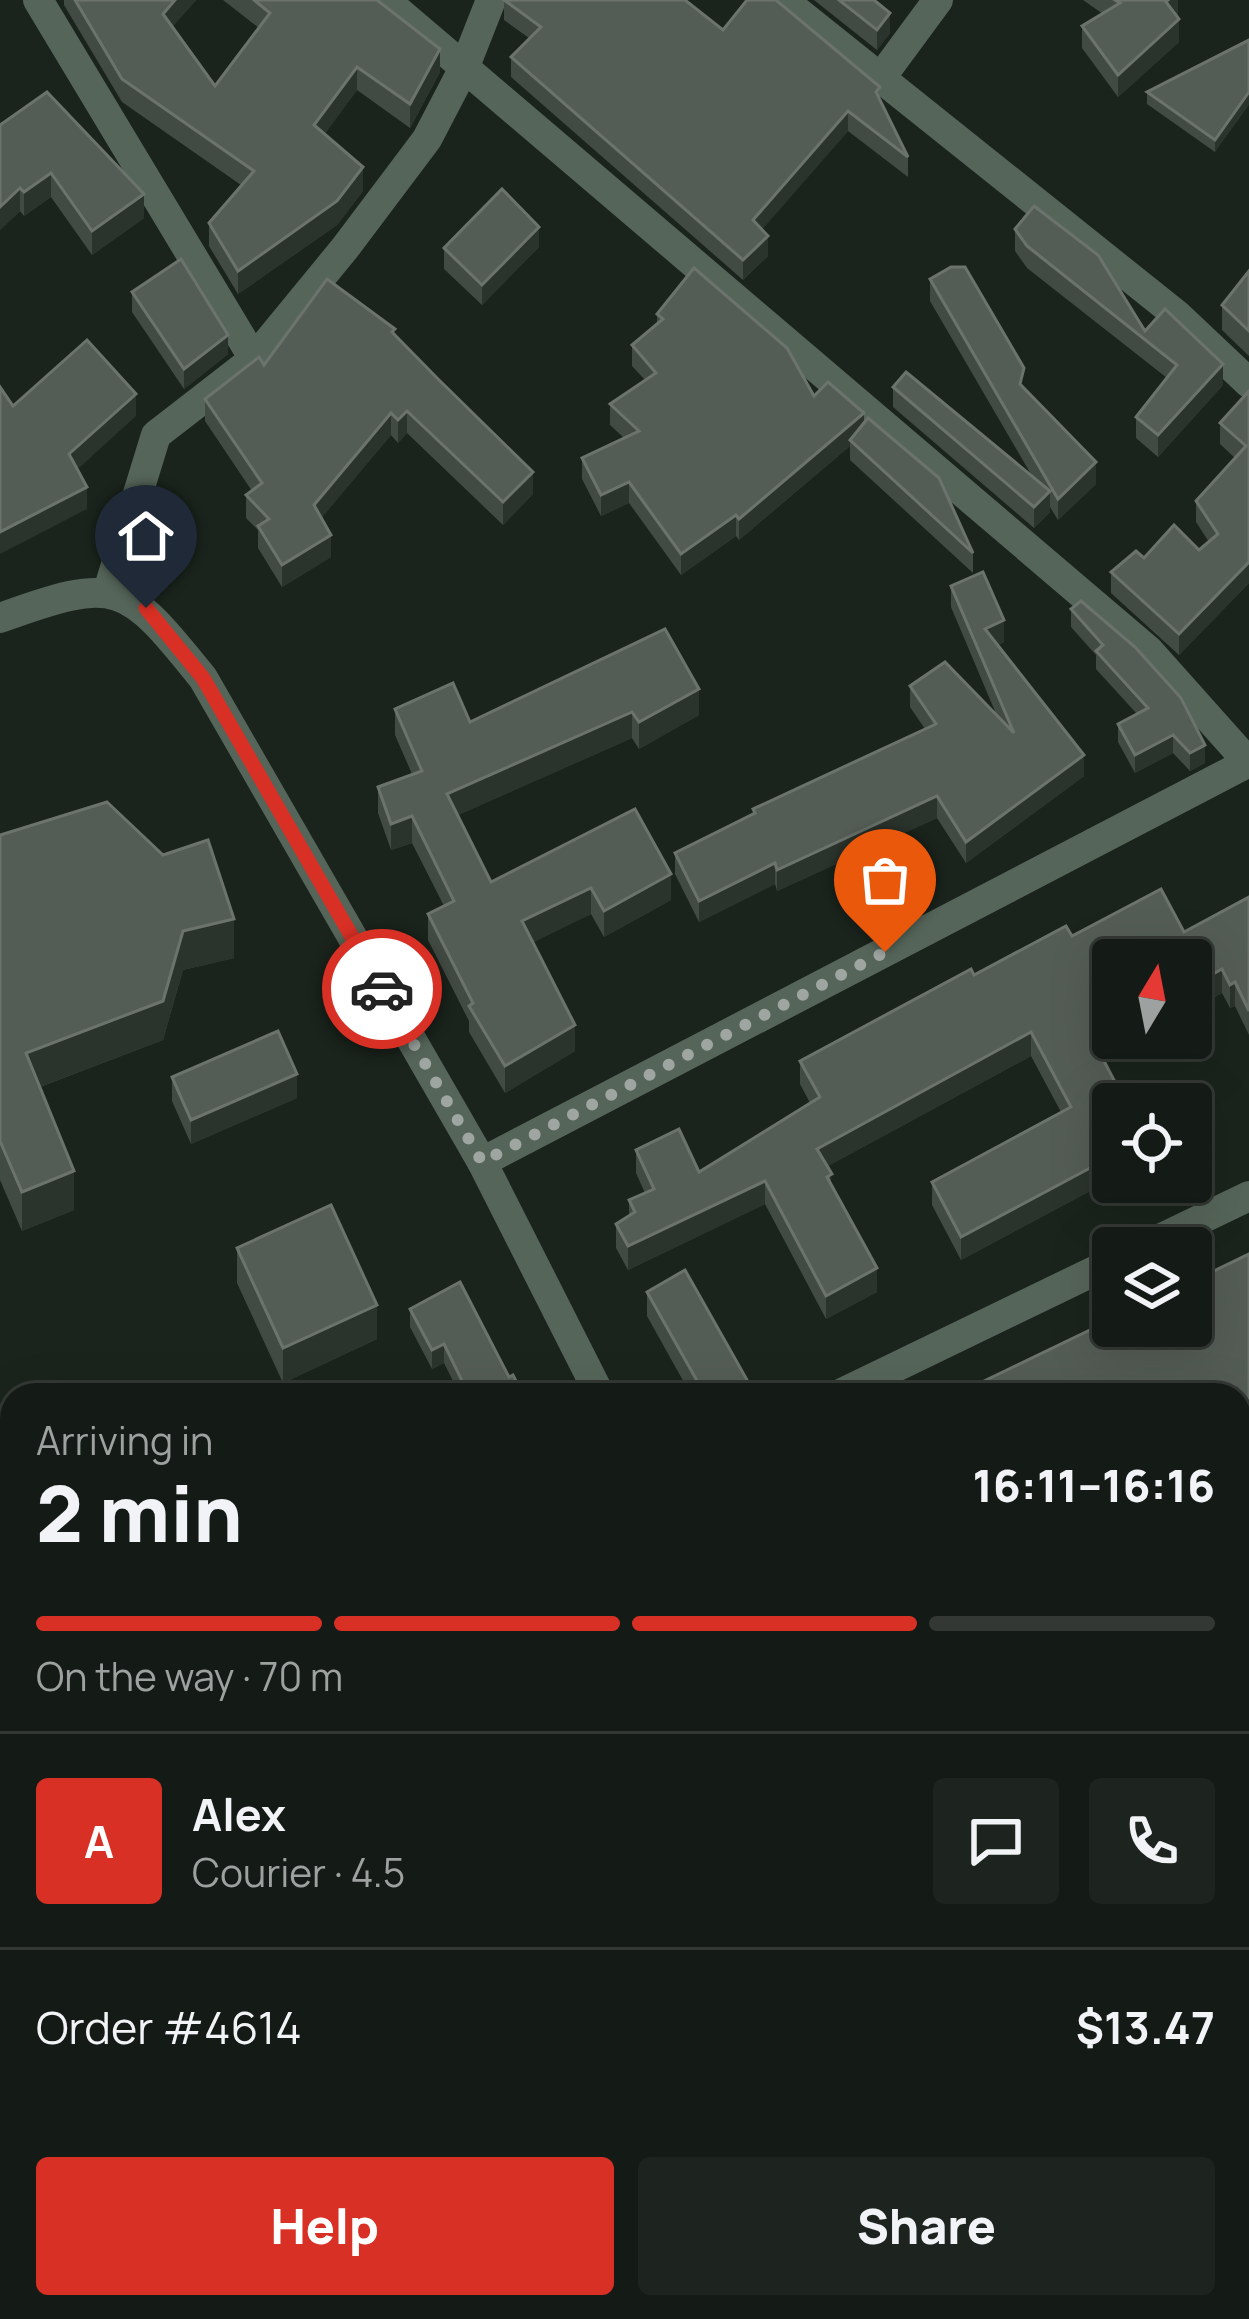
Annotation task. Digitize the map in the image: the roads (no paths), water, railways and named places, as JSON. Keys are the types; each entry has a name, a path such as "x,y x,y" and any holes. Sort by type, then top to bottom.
{"street":[{"path":"38,0 254,359"},
{"path":"385,0 1149,651 1249,762 482,1162"},
{"path":"108,591 157,435 254,359 427,139 465,66 490,0"},
{"path":"783,0 1177,315 1249,382"},
{"path":"882,76 938,0"},
{"path":"0,619 68,594 108,591 146,608 203,678 482,1162 594,1383"},
{"path":"1185,1227 1249,1196"},
{"path":"863,1383 1092,1272"}]}
